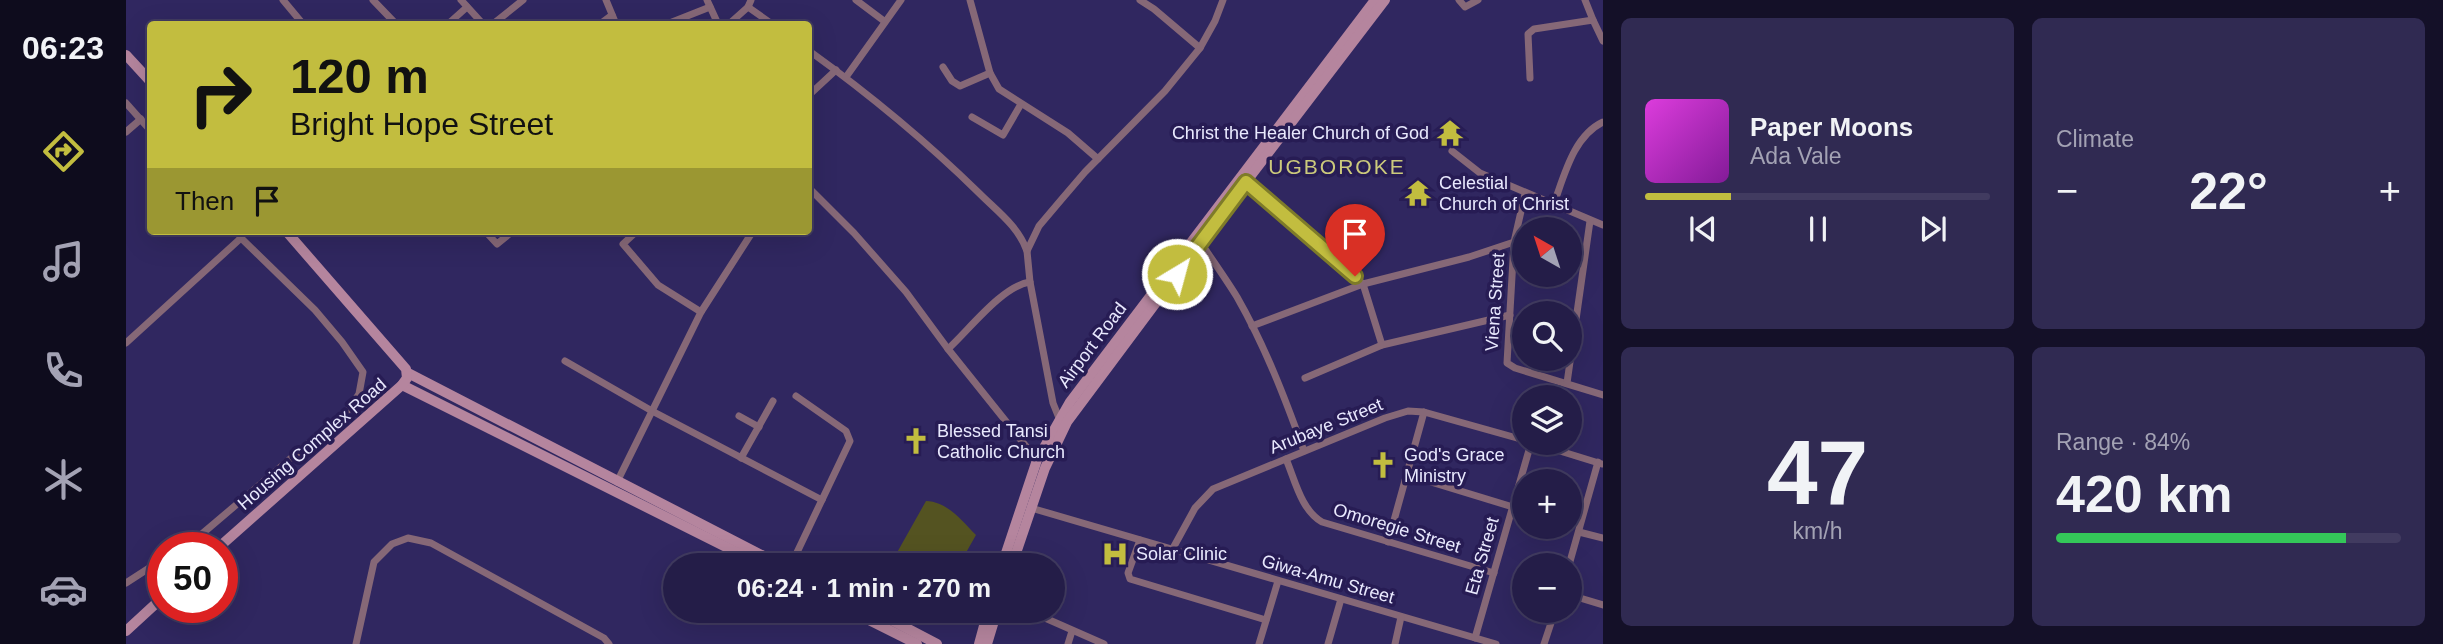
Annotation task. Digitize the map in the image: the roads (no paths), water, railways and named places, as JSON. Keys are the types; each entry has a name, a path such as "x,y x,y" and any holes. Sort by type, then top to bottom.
{"street":[{"path":"283,0 300,21"},
{"path":"373,0 393,21"},
{"path":"461,0 480,21"},
{"path":"497,21 523,0"},
{"path":"606,0 615,21"},
{"path":"856,0 884,21"},
{"path":"846,77 901,0"},
{"path":"970,0 990,73 999,89 1068,133 1098,159"},
{"path":"1140,0 1200,48"},
{"path":"1027,251 1039,226 1098,159 1165,91 1200,48 1223,0"},
{"name":"Airport Road","path":"1016,553 1045,468 1067,422 1120,342 1375,0"},
{"name":"Airport Road","path":"1006,553 1037,460 1059,418 1200,243 1385,0"},
{"path":"1459,0 1465,7 1478,0"},
{"path":"1585,0 1603,41"},
{"path":"673,21 708,3 717,21"},
{"path":"732,21 750,3 769,21"},
{"path":"451,21 467,7"},
{"path":"604,21 612,15"},
{"path":"1530,78 1530,32 1593,20"},
{"path":"812,53 846,77 957,172 1021,234 1027,251 1030,282 1053,403 1059,418"},
{"path":"126,55 147,79"},
{"path":"943,67 960,86 990,73"},
{"path":"812,92 836,70"},
{"path":"126,103 147,126"},
{"path":"972,117 1003,135 1021,104"},
{"path":"126,132 141,119"},
{"path":"1553,206 1577,145 1595,125 1603,122"},
{"path":"1452,151 1479,173 1603,225"},
{"path":"1246,182 1363,284 1382,345"},
{"path":"812,191 854,233 906,292 1037,460"},
{"name":"Viena Street","path":"1520,217 1525,194"},
{"path":"1590,220 1566,383 1603,395"},
{"path":"126,342 238,235"},
{"path":"205,532 349,409 359,394 363,372 315,310 240,235"},
{"name":"Housing Complex Road","path":"236,532 402,385 408,373 289,235"},
{"path":"489,235 497,244 508,235"},
{"path":"633,235 623,244 658,285 701,312"},
{"path":"617,482 701,312 750,235"},
{"path":"1200,243 1252,326 1282,389 1304,452"},
{"path":"1252,326 1363,284 1469,257 1512,243"},
{"name":"Viena Street","path":"1512,278 1507,363 1515,368 1566,383"},
{"path":"948,349 1007,291 1030,282"},
{"path":"1305,378 1382,345 1510,315"},
{"path":"565,360 652,411 822,500"},
{"path":"408,373 757,553"},
{"path":"402,385 738,553"},
{"path":"796,396 846,431 850,441 797,553"},
{"path":"741,458 774,401"},
{"name":"Arubaye Street","path":"1172,550 1195,508 1213,489 1385,418 1408,411 1424,412 1512,437"},
{"path":"1388,542 1424,412"},
{"path":"739,416 759,427"},
{"path":"1574,455 1601,463 1582,525"},
{"name":"Omoregie Street","path":"1286,459 1306,508 1313,517 1322,522 1493,573"},
{"path":"1408,475 1512,507"},
{"name":"Giwa-Amu Street","path":"1031,508 1496,644"},
{"name":"Eta Street","path":"1475,638 1512,510"},
{"path":"1582,532 1603,538"},
{"path":"356,644 374,562 392,544 408,538 431,543 604,638 609,644"},
{"path":"1140,541 1128,573 1130,579 1266,620"},
{"path":"126,583 147,569"},
{"path":"1259,644 1278,581"},
{"path":"1582,598 1603,605"},
{"path":"1328,644 1341,599"},
{"path":"126,631 147,612"},
{"path":"1395,644 1401,617"},
{"path":"875,623 917,644"},
{"path":"897,623 936,644"},
{"path":"979,644 985,623"},
{"path":"988,644 994,623"},
{"path":"1055,623 1104,644"},
{"path":"1544,644 1551,623"},
{"path":"1068,644 1072,631"}],"place":[{"name":"Christ the Healer Church of God","path":"1450,133"},
{"name":"Celestial Church of Christ","path":"1418,193"},
{"name":"Blessed Tansi Catholic Church","path":"916,441"},
{"name":"God's Grace Ministry","path":"1383,465"},
{"name":"Solar Clinic","path":"1115,554"}],"district":[{"name":"UGBOROKE","path":"1337,166"}]}
